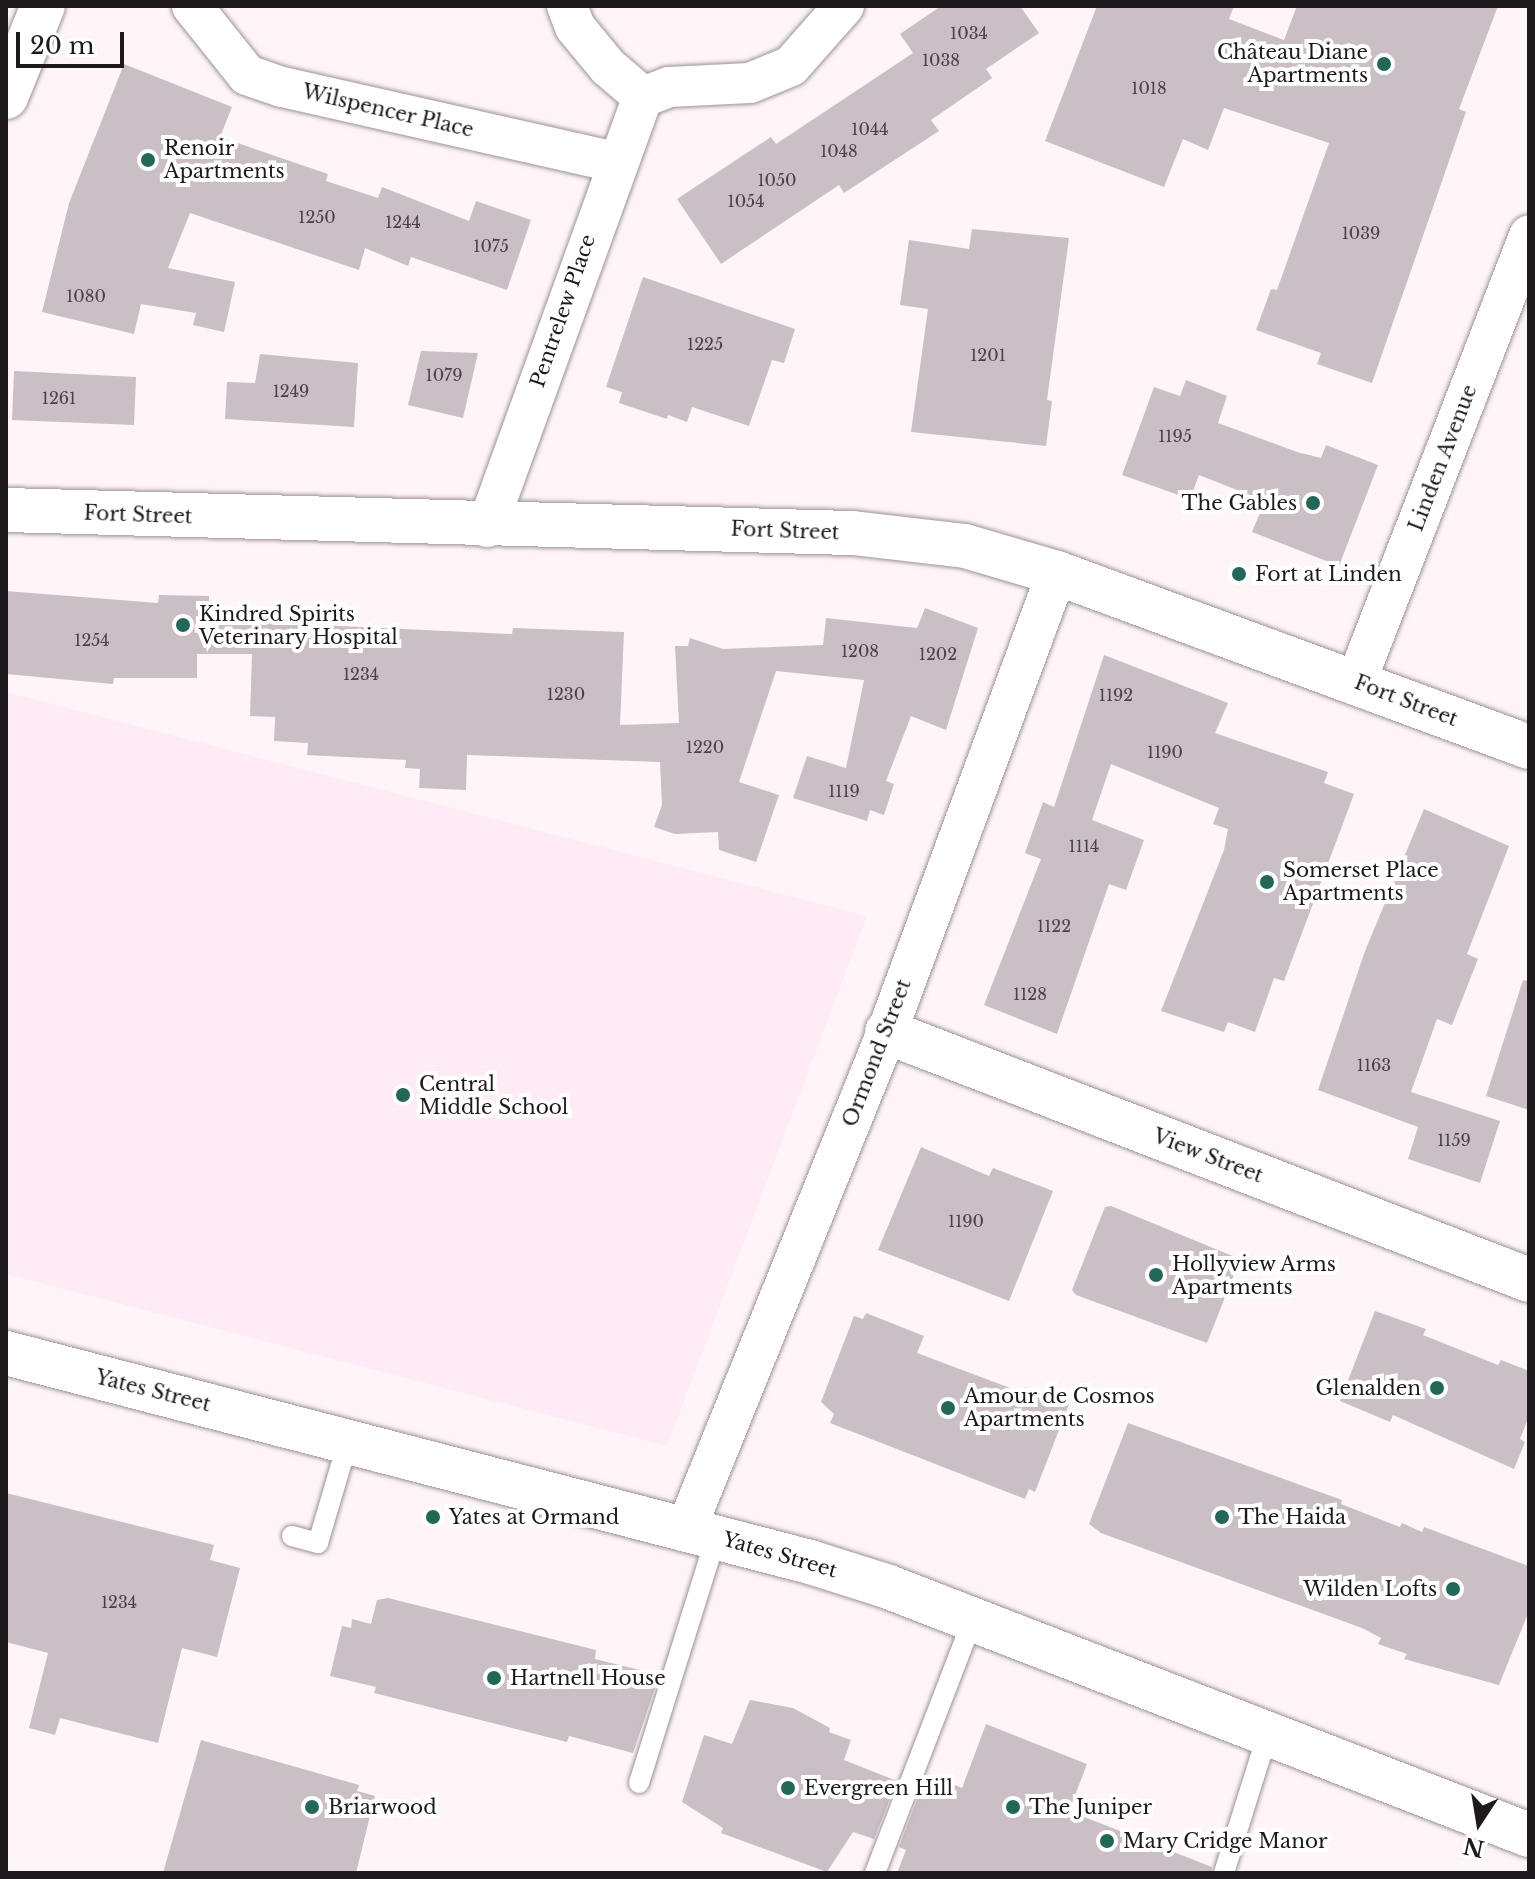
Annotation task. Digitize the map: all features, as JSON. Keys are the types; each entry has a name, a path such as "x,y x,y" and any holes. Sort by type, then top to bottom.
{"main road":[{"path":"8,86 43,6"},
{"name":"Fort Street","path":"6,510 487,527 853,533 965,546 1057,573 1529,747"},
{"name":"View Street","path":"887,1032 1529,1280"},
{"name":"Yates Street","path":"6,1353 701,1533 886,1586 1529,1835"}],"street":[{"name":"Wilspencer Place","path":"192,6 247,75 282,87 615,162"},
{"path":"567,6 575,27 591,47 643,97 669,87 750,83 791,66 844,6"},
{"name":"Pentrelew Place","path":"487,527 615,162 643,97"},
{"name":"Linden Avenue","path":"1356,682 1529,235"},
{"name":"Ormond Street","path":"701,1533 1057,573"}],"lane":[{"path":"292,1536 318,1543 348,1441"},
{"path":"639,1783 701,1533"},
{"path":"875,1873 973,1619"},
{"path":"1224,1873 1268,1733"}],"shaded area":[{"name":"Central Middle School","path":"6,692 867,916 667,1446 6,1274"}],"building":[{"path":"941,6 1020,6 1039,33 986,69 992,78 931,120 939,131 844,193 839,185 721,264 677,199 771,137 776,144 913,53 900,34"},
{"path":"1097,6 1234,6 1229,19 1284,40 1297,6 1498,6 1459,109 1466,112 1372,383 1317,364 1321,353 1256,330 1271,289 1277,290 1329,143 1224,108 1208,150 1183,139 1164,187 1045,141"},
{"path":"124,64 232,107 220,137 328,174 326,181 378,198 382,187 469,221 476,201 531,220 507,290 411,257 408,266 365,248 359,270 190,213 168,268 235,282 224,332 193,325 196,313 141,304 134,334 42,312 69,203"},
{"path":"972,229 1069,238 1047,400 1052,401 1046,446 911,432 928,309 900,305 909,240 969,249"},
{"path":"643,277 795,329 784,363 772,360 749,426 692,407 687,422 668,415 667,419 619,403 622,392 606,387"},
{"path":"421,351 478,353 463,418 408,405"},
{"path":"260,354 358,363 354,427 225,419 227,382 255,383"},
{"path":"14,371 136,377 134,425 12,420"},
{"path":"1186,380 1227,396 1218,423 1297,452 1321,458 1326,445 1378,465 1339,566 1252,532 1265,501 1199,475 1190,499 1122,475 1154,387 1180,396"},
{"path":"6,591 158,603 159,595 209,596 209,620 512,634 513,628 624,632 620,725 679,723 675,646 688,646 690,638 723,649 823,645 826,618 917,628 925,608 978,628 946,730 911,716 886,781 894,784 884,815 870,810 867,821 793,798 807,756 846,768 864,680 776,671 739,782 779,795 756,862 719,850 718,832 675,834 654,827 662,805 660,762 467,755 466,790 419,788 420,769 405,768 406,760 307,755 308,743 274,741 275,717 250,716 252,654 197,654 197,678 114,678 113,684 6,674"},
{"path":"1104,655 1228,703 1215,733 1328,772 1324,783 1354,794 1284,981 1274,978 1255,1032 1228,1022 1224,1032 1161,1011 1224,850 1228,829 1213,824 1219,808 1111,764 1092,820 1144,840 1126,890 1109,884 1057,1034 984,1005 1041,859 1025,853 1043,802 1054,807"},
{"path":"1424,809 1509,846 1467,954 1478,959 1452,1025 1437,1019 1411,1092 1500,1121 1480,1183 1408,1159 1418,1127 1318,1090 1365,951"},
{"path":"1523,980 1529,981 1529,1110 1486,1096"},
{"path":"921,1147 989,1176 993,1168 1053,1191 1009,1301 878,1250"},
{"name":"Hollyview Arms Apartments","path":"1111,1206 1240,1259 1207,1343 1076,1295 1072,1290 1105,1207"},
{"name":"Glenalden","path":"1375,1311 1426,1329 1423,1335 1498,1365 1501,1360 1529,1371 1529,1416 1520,1439 1525,1442 1514,1469 1393,1415 1390,1422 1340,1401"},
{"name":"Amour de Cosmos Apartments","path":"866,1313 924,1336 917,1353 1023,1393 1025,1387 1043,1394 1045,1388 1071,1399 1035,1492 1029,1489 1025,1499 830,1423 834,1414 821,1402 854,1316 863,1319"},
{"path":"1128,1423 1342,1500 1341,1504 1400,1527 1402,1523 1422,1532 1424,1527 1529,1566 1529,1611 1499,1685 1404,1659 1407,1654 1378,1644 1381,1638 1362,1628 1101,1533 1089,1524"},
{"path":"6,1493 214,1545 210,1560 240,1568 217,1657 182,1648 158,1743 60,1718 55,1735 29,1728 48,1653 6,1642"},
{"name":"Hartnell House","path":"388,1598 596,1650 595,1659 652,1673 650,1680 657,1682 633,1753 569,1736 567,1742 374,1693 376,1687 330,1676 342,1626 351,1628 352,1619 371,1624 377,1600"},
{"name":"Evergreen Hill","path":"750,1700 793,1708 830,1728 829,1732 851,1740 844,1760 897,1781 874,1839 853,1832 827,1872 721,1833 723,1828 682,1802 704,1735 732,1744"},
{"name":"The Juniper","path":"986,1724 1087,1764 1069,1811 1212,1867 1211,1873 897,1873 906,1850 899,1847 921,1790 928,1793 934,1776 962,1788"},
{"name":"Briarwood","path":"201,1740 359,1785 357,1791 375,1796 356,1873 163,1873"}],"place":[{"name":"Château Diane Apartments","path":"1384,64"},
{"name":"Renoir Apartments","path":"148,160"},
{"name":"The Gables","path":"1313,503"},
{"name":"Fort at Linden","path":"1239,574"},
{"name":"Kindred Spirits Veterinary Hospital","path":"183,625"},
{"name":"Somerset Place Apartments","path":"1267,882"},
{"name":"Central Middle School","path":"403,1095"},
{"name":"Hollyview Arms Apartments","path":"1156,1275"},
{"name":"Glenalden","path":"1437,1388"},
{"name":"Amour de Cosmos Apartments","path":"948,1408"},
{"name":"Yates at Ormand","path":"433,1517"},
{"name":"The Haida","path":"1222,1517"},
{"name":"Wilden Lofts","path":"1453,1589"},
{"name":"Hartnell House","path":"494,1678"},
{"name":"Evergreen Hill","path":"788,1788"},
{"name":"Briarwood","path":"312,1807"},
{"name":"The Juniper","path":"1013,1807"},
{"name":"Mary Cridge Manor","path":"1107,1841"}]}
